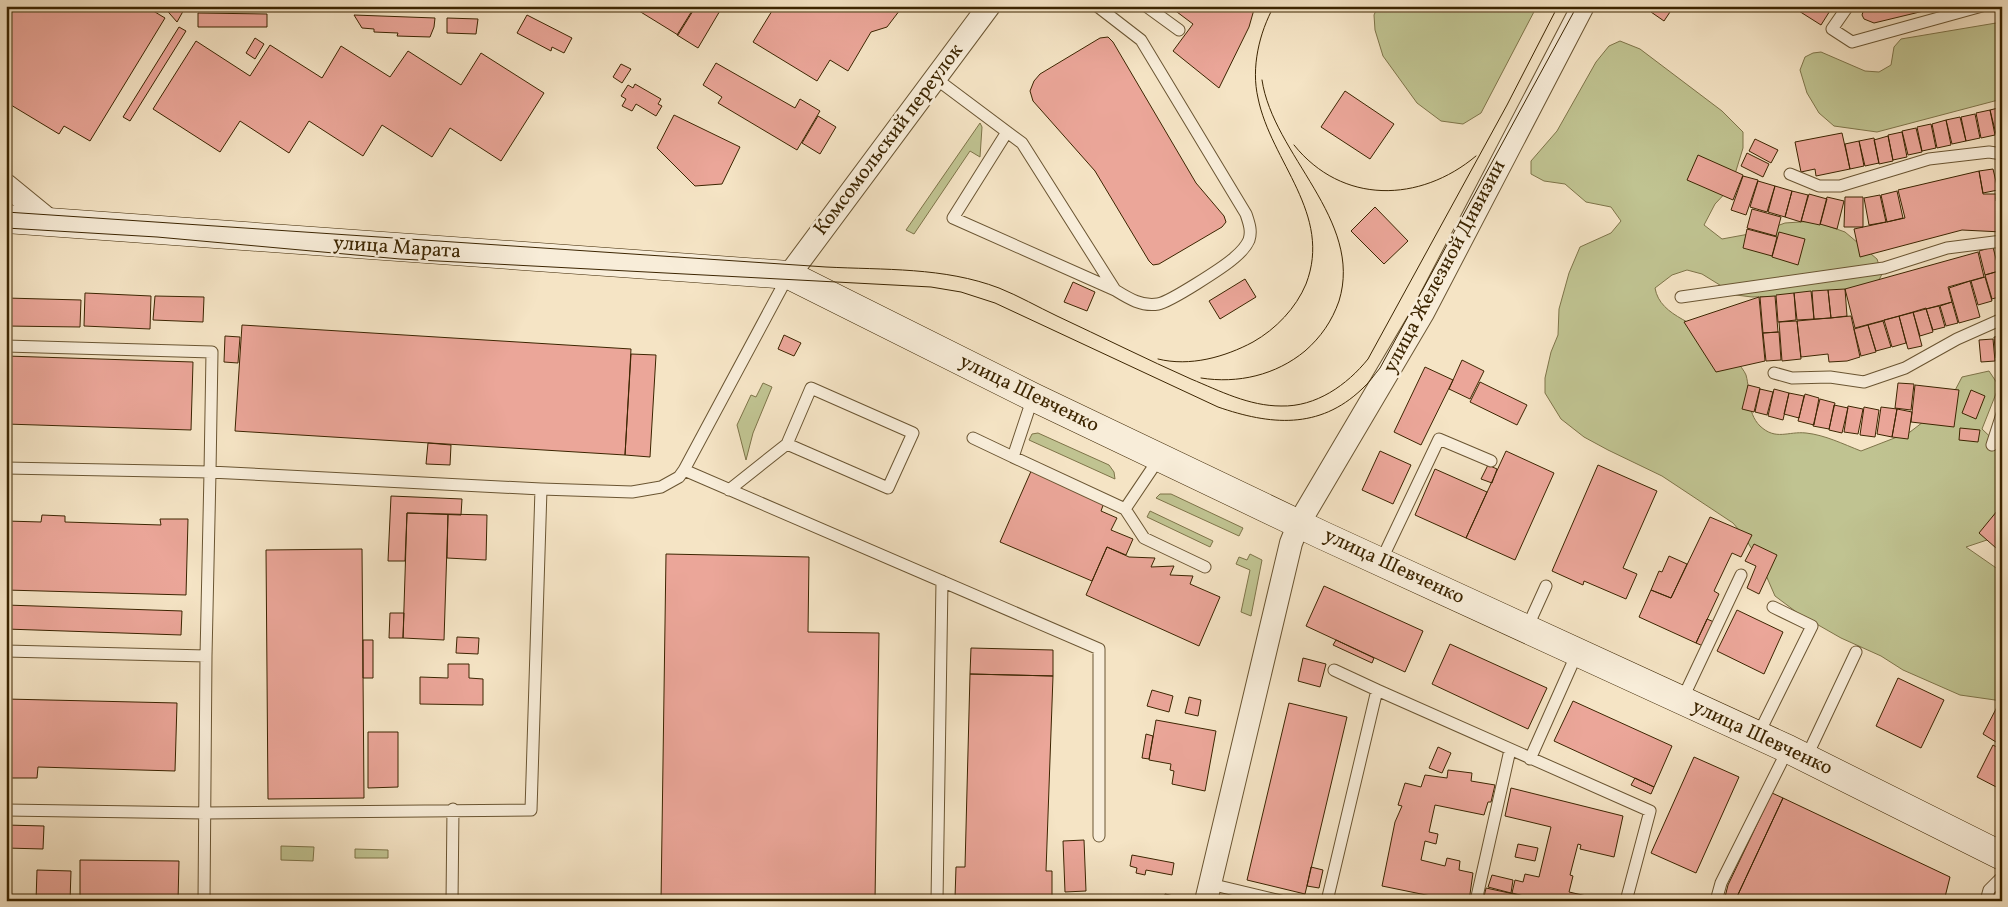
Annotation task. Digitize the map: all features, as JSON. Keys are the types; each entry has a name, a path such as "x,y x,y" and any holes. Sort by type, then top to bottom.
{"street":[{"name":"Комсомольский переулок","path":"789,274 989,6"},
{"name":"улица Железной Дивизии","path":"1208,892 1291,543 1299,524 1423,312 1583,6"},
{"path":"6,185 50,221"},
{"name":"улица Марата","path":"6,218 399,248 789,274"},
{"name":"улица Шевченко","path":"789,274 1032,397 1299,524 1797,753 2002,856"}],"lane":[{"path":"1007,132 953,218 1115,290 1128,299 1143,304 1158,304 1171,299 1232,260 1241,252 1248,241 1250,228 1246,214 1141,40 1097,6"},
{"path":"1146,6 1178,30"},
{"path":"1848,6 1832,29 1852,42 1982,6"},
{"path":"936,78 1022,143 1115,290"},
{"path":"1790,174 1819,186 1840,186 1929,160 1989,152 2002,154"},
{"path":"1681,298 1884,268 1947,248 2002,241"},
{"path":"6,468 210,472 540,489 647,490 670,483 680,477 789,274"},
{"path":"1774,373 1792,378 1830,378 1864,382 1906,368 1957,340 2002,319"},
{"path":"6,346 212,352 206,656 204,901"},
{"path":"729,490 787,444 811,388 913,433 888,488 787,444"},
{"path":"1014,457 1032,397"},
{"path":"1992,445 2002,414"},
{"path":"973,438 1125,509 1144,538 1205,567"},
{"path":"1381,562 1439,438 1491,461"},
{"path":"1125,509 1161,457"},
{"path":"684,470 1099,648 1099,836"},
{"path":"6,810 205,813 453,809 531,810 540,489"},
{"path":"1682,700 1741,576"},
{"path":"937,901 942,581"},
{"path":"1527,628 1546,586"},
{"path":"1758,735 1812,626 1773,607"},
{"path":"6,650 206,656"},
{"path":"1530,759 1578,651"},
{"path":"1716,901 1721,883 1856,652"},
{"path":"1334,670 1650,811 1626,901"},
{"path":"1327,901 1377,690"},
{"path":"1476,901 1510,750"},
{"path":"452,901 453,809"},
{"path":"1986,901 1989,890 2002,877"},
{"path":"1208,892 1281,901"}],"green space":[{"path":"1378,6 1537,6 1481,113 1463,124 1441,121 1417,103 1383,56 1375,30 1374,15"},
{"path":"2002,22 2002,99 1877,132 1834,126 1819,113 1807,93 1800,70 1805,57 1821,52 1865,71 1879,72 1891,65 1894,47 1901,39"},
{"path":"1620,41 1640,49 1722,111 1743,132 1743,148 1731,187 1715,204 1704,225 1722,239 1760,232 1785,223 1814,221 1845,232 1877,259 1882,274 1878,282 1858,294 1752,297 1736,295 1702,274 1687,270 1672,275 1655,288 1658,298 1665,306 1682,319 1712,336 1742,368 1746,375 1753,415 1760,426 1766,431 1777,434 1806,433 1820,436 1861,451 1910,432 1949,402 1962,377 1989,371 1999,386 1982,429 2002,448 2002,535 1966,547 2002,572 2002,701 1960,695 1903,670 1881,656 1841,638 1799,614 1775,596 1762,566 1744,536 1733,523 1662,476 1584,437 1561,419 1545,393 1545,378 1551,352 1558,335 1559,309 1569,273 1580,247 1611,233 1621,221 1611,207 1586,202 1565,184 1544,181 1531,174 1531,161 1557,131 1596,62 1609,46"},
{"path":"980,123 982,127 980,157 970,151 914,234 906,230"},
{"path":"763,383 772,387 753,433 746,460 737,425 751,395 756,397"},
{"path":"1038,433 1109,465 1114,472 1115,479 1029,440 1032,434"},
{"path":"1160,494 1171,494 1243,528 1239,536 1156,498"},
{"path":"1150,511 1213,541 1210,547 1147,517"},
{"path":"1250,554 1262,560 1251,616 1241,612 1250,570 1236,564 1239,557 1247,560"},
{"path":"281,846 314,847 313,861 281,860"},
{"path":"355,849 388,850 388,858 355,858"}],"building":[{"path":"6,6 145,6 165,18 90,141 64,126 59,134 6,102"},
{"path":"163,6 186,6 177,22"},
{"path":"197,6 213,6 213,10 198,11"},
{"path":"217,6 235,6 235,7 218,11"},
{"path":"631,6 696,6 678,35"},
{"path":"695,6 718,6 721,9 698,48 677,35"},
{"path":"775,6 903,6 887,27 871,32 848,71 830,60 817,81 753,42"},
{"path":"1169,6 1255,6 1249,27 1219,88 1173,51 1193,24"},
{"path":"1655,6 1674,6 1664,21 1651,12"},
{"path":"1791,6 1833,6 1821,25"},
{"path":"1865,6 1933,6 1932,9 1874,23 1864,19 1862,15"},
{"path":"198,13 267,14 267,27 198,27"},
{"path":"354,15 435,18 430,37 397,36 398,33 374,32 374,29 362,28"},
{"path":"527,15 572,38 564,53 552,47 551,51 517,33"},
{"path":"447,18 478,19 476,34 447,33"},
{"path":"179,27 186,31 130,121 123,117"},
{"path":"1108,37 1113,42 1196,183 1224,216 1226,222 1222,227 1159,264 1153,265 1149,261 1095,171 1033,101 1030,91 1034,81 1040,74 1100,38"},
{"path":"255,38 264,44 255,59 246,53"},
{"path":"196,41 250,76 270,45 322,78 341,46 390,77 408,51 461,85 481,53 544,93 501,161 450,128 432,157 382,125 363,156 309,121 289,153 240,121 220,152 153,109"},
{"path":"716,63 795,108 800,99 820,111 797,150 718,103 722,97 703,85"},
{"path":"621,64 631,69 622,83 613,77"},
{"path":"635,84 661,99 658,104 662,106 656,116 636,104 632,111 622,106 626,99 621,96 628,85 633,88"},
{"path":"1345,91 1394,124 1370,159 1321,127"},
{"path":"2002,107 2002,133 1996,134 1990,110"},
{"path":"1990,110 1995,135 1981,138 1976,113"},
{"path":"1975,114 1980,138 1966,141 1961,117"},
{"path":"674,115 740,147 722,184 695,186 657,148"},
{"path":"818,116 836,127 820,154 802,143"},
{"path":"1960,117 1966,141 1952,144 1946,120"},
{"path":"1946,120 1951,145 1937,148 1932,124"},
{"path":"1931,124 1936,148 1922,151 1917,127"},
{"path":"1916,128 1922,152 1908,155 1902,131"},
{"path":"1902,132 1907,157 1893,160 1888,135"},
{"path":"1842,133 1850,169 1816,176 1815,169 1801,172 1795,142"},
{"path":"1888,136 1893,161 1879,164 1874,140"},
{"path":"1874,138 1879,163 1865,166 1859,141"},
{"path":"1755,139 1778,150 1771,163 1749,151"},
{"path":"1859,141 1864,166 1850,169 1845,144"},
{"path":"1747,153 1769,164 1763,177 1741,166"},
{"path":"1698,155 1743,175 1733,200 1687,180"},
{"path":"1993,169 1998,190 1983,193 1979,171"},
{"path":"1979,171 1983,194 1996,194 1996,201 2002,202 2002,232 1962,230 1860,257 1854,229 1905,218 1898,190"},
{"path":"2001,171 2002,199 1996,199"},
{"path":"1743,176 1758,180 1746,215 1731,210"},
{"path":"1758,181 1775,186 1767,212 1750,207"},
{"path":"1775,186 1792,191 1785,217 1768,212"},
{"path":"1792,191 1808,195 1801,222 1785,217"},
{"path":"1897,191 1903,218 1887,222 1881,195"},
{"path":"1809,194 1827,199 1820,225 1801,221"},
{"path":"1880,195 1886,222 1869,225 1864,198"},
{"path":"1827,197 1844,201 1837,229 1820,224"},
{"path":"1845,197 1863,197 1863,227 1844,227"},
{"path":"1375,207 1408,241 1384,264 1351,231"},
{"path":"1752,209 1781,217 1776,236 1747,228"},
{"path":"1747,229 1777,237 1772,256 1743,248"},
{"path":"1779,232 1805,239 1798,265 1772,257"},
{"path":"1993,247 1999,271 1985,275 1979,251"},
{"path":"1978,252 1984,277 1948,287 1952,302 1855,328 1845,289"},
{"path":"1999,271 2002,279 2002,296 1992,299 1985,275"},
{"path":"1985,277 1992,301 1978,305 1971,281"},
{"path":"1245,279 1256,297 1220,319 1209,301"},
{"path":"1970,281 1980,317 1959,323 1949,288"},
{"path":"1073,282 1095,292 1087,311 1064,302"},
{"path":"1845,289 1847,316 1831,318 1828,290"},
{"path":"1828,290 1831,318 1814,319 1812,291"},
{"path":"1811,291 1814,319 1797,320 1794,293"},
{"path":"85,293 151,296 150,329 84,326"},
{"path":"1794,293 1796,320 1778,322 1776,295"},
{"path":"155,296 204,297 203,322 153,320"},
{"path":"1775,296 1778,332 1763,333 1760,297"},
{"path":"1759,297 1765,361 1716,372 1684,322"},
{"path":"6,298 81,300 80,327 6,326"},
{"path":"1952,302 1958,323 1946,326 1940,306"},
{"path":"1939,306 1945,327 1933,330 1926,309"},
{"path":"1926,308 1933,332 1920,336 1913,312"},
{"path":"1913,312 1922,346 1908,349 1899,316"},
{"path":"1851,316 1860,357 1847,361 1829,362 1828,354 1801,357 1797,321"},
{"path":"1899,316 1906,343 1892,347 1884,320"},
{"path":"1797,321 1801,359 1782,361 1779,322"},
{"path":"1883,321 1891,347 1876,351 1868,325"},
{"path":"242,325 631,349 625,455 235,431"},
{"path":"1868,325 1876,352 1861,356 1854,329"},
{"path":"1779,332 1781,360 1766,361 1763,333"},
{"path":"784,335 801,343 794,356 778,349"},
{"path":"225,336 240,337 238,363 224,362"},
{"path":"2002,336 2002,358 1996,358 1994,337"},
{"path":"1993,339 1995,361 1981,362 1979,340"},
{"path":"631,354 656,355 650,457 625,455"},
{"path":"6,356 193,362 191,430 6,424"},
{"path":"1462,360 1484,371 1470,399 1449,389"},
{"path":"1425,367 1453,380 1421,445 1394,432"},
{"path":"1480,382 1527,405 1517,425 1470,402"},
{"path":"1898,383 1914,384 1911,410 1895,408"},
{"path":"1748,385 1760,388 1754,412 1742,409"},
{"path":"1915,385 1959,390 1954,427 1911,422"},
{"path":"1760,389 1773,392 1767,415 1755,412"},
{"path":"1774,389 1789,393 1783,420 1768,416"},
{"path":"1971,390 1985,396 1976,419 1962,413"},
{"path":"1789,393 1804,396 1799,418 1784,414"},
{"path":"1805,394 1819,398 1814,425 1798,421"},
{"path":"1820,399 1835,403 1829,429 1813,426"},
{"path":"1834,405 1848,408 1842,433 1829,430"},
{"path":"1848,406 1863,409 1858,434 1844,432"},
{"path":"1864,407 1879,410 1875,437 1860,435"},
{"path":"1881,407 1897,409 1892,437 1877,434"},
{"path":"1897,409 1912,412 1908,439 1892,437"},
{"path":"1960,428 1980,430 1978,442 1959,440"},
{"path":"428,443 451,445 450,465 426,464"},
{"path":"1380,451 1411,465 1393,504 1362,490"},
{"path":"1506,451 1554,473 1515,560 1466,538"},
{"path":"1488,465 1497,469 1492,483 1481,479"},
{"path":"1598,465 1657,491 1623,568 1637,574 1626,599 1584,581 1583,585 1552,571"},
{"path":"1032,469 1105,500 1101,511 1117,518 1111,530 1133,539 1126,555 1107,547 1092,581 1000,542"},
{"path":"1435,469 1487,492 1466,538 1415,515"},
{"path":"391,496 462,499 461,515 407,513 405,561 388,561"},
{"path":"2002,505 2002,541 1996,548 1979,533"},
{"path":"407,513 448,514 444,640 403,638"},
{"path":"448,514 487,515 486,560 447,558"},
{"path":"42,515 65,516 65,522 161,525 160,519 188,519 186,595 6,590 6,521 41,522"},
{"path":"1710,517 1752,535 1741,557 1732,553 1714,591 1719,594 1696,643 1639,617 1651,590 1671,598"},
{"path":"1754,544 1777,555 1759,594 1747,588 1756,566 1745,561"},
{"path":"1107,547 1129,557 1155,558 1151,567 1174,566 1170,575 1193,576 1190,584 1220,597 1199,646 1086,595"},
{"path":"362,549 364,798 268,799 266,550"},
{"path":"666,554 809,557 808,632 879,633 875,901 661,901"},
{"path":"1669,556 1687,564 1671,598 1651,590 1659,571 1662,572"},
{"path":"1324,586 1423,631 1405,672 1306,626"},
{"path":"6,605 182,611 181,635 6,629"},
{"path":"1737,610 1783,632 1764,674 1717,651"},
{"path":"390,613 404,613 403,638 389,638"},
{"path":"1707,619 1714,622 1703,646 1696,643"},
{"path":"457,637 479,638 478,654 456,653"},
{"path":"363,640 373,640 373,678 363,678"},
{"path":"1336,640 1374,658 1372,663 1333,645"},
{"path":"1450,644 1547,688 1528,729 1432,684"},
{"path":"971,648 1053,650 1053,676 970,674"},
{"path":"1303,658 1326,664 1320,687 1298,681"},
{"path":"448,664 469,664 469,678 483,679 483,705 420,704 420,677 448,678"},
{"path":"970,674 1053,676 1046,871 1052,871 1052,901 974,901 974,898 955,898 956,867 965,867"},
{"path":"1898,678 1944,700 1921,748 1876,726"},
{"path":"1152,690 1173,696 1169,712 1147,706"},
{"path":"1189,697 1201,700 1198,716 1185,713"},
{"path":"6,699 177,703 175,771 38,767 37,778 9,778 10,768 6,768"},
{"path":"1573,701 1672,746 1654,787 1554,741"},
{"path":"1289,703 1347,717 1305,894 1247,880"},
{"path":"1997,707 2002,709 2002,731 1996,742 1983,734"},
{"path":"1156,720 1216,731 1205,791 1172,784 1174,771 1170,770 1171,764 1149,760"},
{"path":"368,732 398,732 398,787 368,788"},
{"path":"1146,734 1153,736 1149,759 1142,758"},
{"path":"1993,745 2002,750 2002,790 1977,777"},
{"path":"1438,747 1451,753 1442,773 1429,768"},
{"path":"1694,757 1739,777 1696,873 1651,853"},
{"path":"1448,770 1472,773 1471,781 1495,785 1491,802 1488,802 1484,815 1435,805 1429,832 1438,834 1436,844 1425,841 1421,860 1445,866 1447,858 1460,861 1459,870 1473,873 1469,901 1431,901 1431,896 1382,886 1395,822 1402,806 1398,805 1405,783 1421,787 1425,775 1447,778"},
{"path":"1635,778 1654,787 1651,794 1631,785"},
{"path":"1511,788 1623,816 1614,857 1580,849 1581,845 1578,844 1570,875 1573,876 1569,892 1591,897 1591,901 1523,901 1524,896 1512,893 1515,880 1523,882 1525,874 1539,877 1551,827 1505,816"},
{"path":"1772,793 1783,798 1735,901 1724,901 1728,885"},
{"path":"1783,798 1950,877 1944,901 1735,901"},
{"path":"6,825 44,826 43,849 6,848"},
{"path":"1084,840 1086,891 1065,892 1063,841"},
{"path":"1518,844 1538,848 1535,861 1515,857"},
{"path":"1132,855 1174,863 1172,875 1146,870 1145,875 1136,873 1137,868 1130,866"},
{"path":"80,860 179,861 178,901 80,901"},
{"path":"1311,867 1323,870 1319,888 1307,886"},
{"path":"37,870 71,871 70,901 36,901"},
{"path":"1492,875 1513,880 1511,893 1488,887"},
{"path":"1486,888 1523,896 1522,901 1483,901"},
{"path":"1165,894 1191,900 1164,901"},
{"path":"1097,896 1119,901 1096,901"},
{"path":"955,898 974,898 974,901 955,901"}],"tram line":[{"path":"1158,359 1182,362 1207,359 1231,352 1253,342 1270,331 1284,317 1297,301 1306,284 1312,259 1312,234 1306,211 1297,189 1265,121 1256,87 1255,75 1260,39 1274,6"},
{"path":"6,212 826,267 892,269 957,276 978,281 1014,294 1157,364 1235,397 1269,405 1294,405 1306,403 1330,393 1360,369 1368,359 1507,105 1558,6"},
{"path":"6,228 157,237 400,259 931,287 961,292 995,303 1218,407 1256,418 1293,420 1329,412 1346,402 1365,387 1380,368 1577,6"},
{"path":"1201,378 1215,380 1243,378 1256,376 1282,366 1305,351 1316,340 1329,322 1339,301 1343,271 1339,243 1329,215 1282,135 1269,108 1262,80"},
{"path":"1294,145 1313,165 1335,179 1358,187 1382,191 1406,189 1431,183 1454,171 1476,156"}]}
